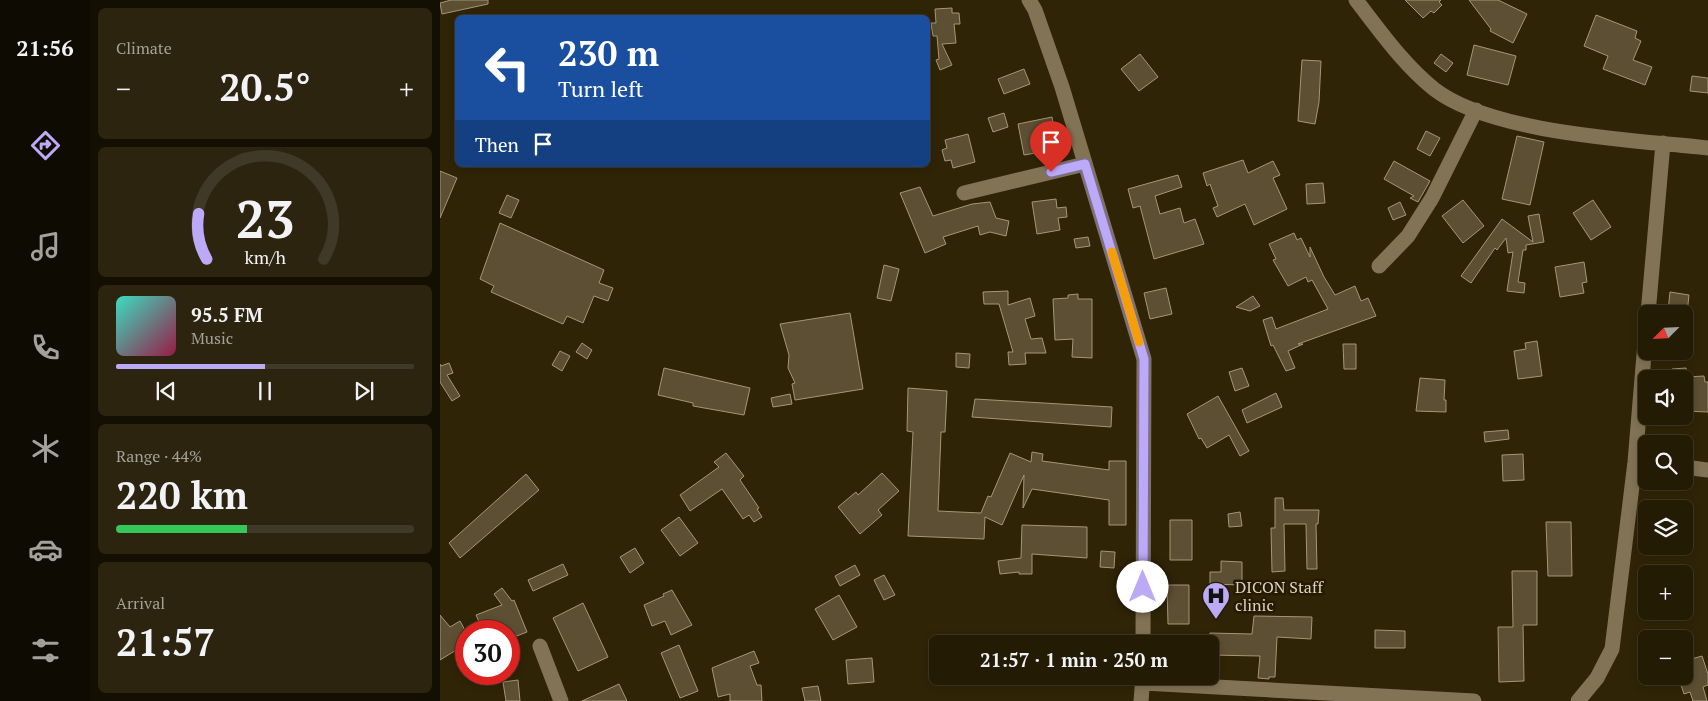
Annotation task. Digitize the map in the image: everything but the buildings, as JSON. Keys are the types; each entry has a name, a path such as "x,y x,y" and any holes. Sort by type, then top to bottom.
{"street":[{"path":"1029,0 1035,10 1062,86 1144,359 1143,635"},
{"path":"1356,0 1400,56 1435,90 1476,110 1534,127 1708,148"},
{"path":"1379,266 1408,236 1432,198 1476,110"},
{"path":"1649,305 1663,143"},
{"path":"964,192 1085,164"},
{"path":"1642,435 1645,360"},
{"path":"1693,468 1708,470"},
{"path":"1578,701 1597,678 1612,649 1638,481"},
{"path":"540,646 561,701"},
{"path":"1141,701 1143,685"},
{"path":"1219,685 1474,701"}],"slow traffic":[{"path":"1112,252 1139,342"}],"place":[{"name":"DICON Staff clinic","path":"1216,620"}],"route":[{"path":"1051,172 1085,164 1144,359 1143,587"}]}
